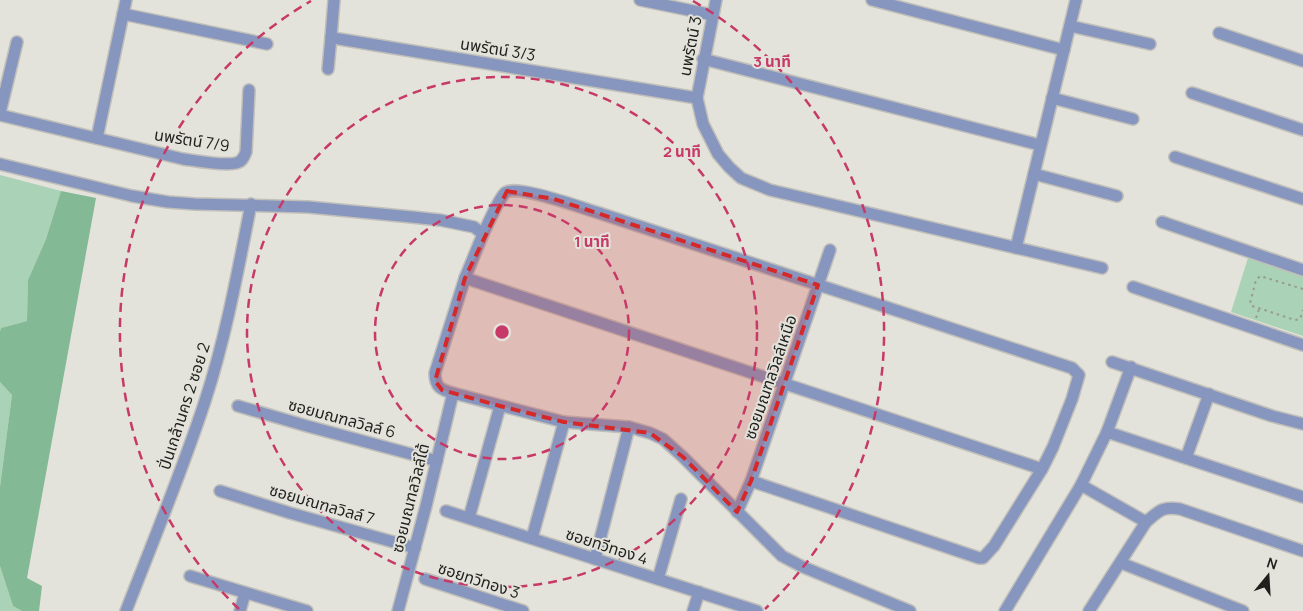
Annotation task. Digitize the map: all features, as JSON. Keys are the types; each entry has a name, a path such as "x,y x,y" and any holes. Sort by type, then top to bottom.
{"street":[{"path":"17,42 0,114 97,138 126,0"},
{"path":"328,69 334,0"},
{"path":"640,0 712,15"},
{"name":"นพรัตน์ 3","path":"696,98 716,0"},
{"path":"872,0 1064,50"},
{"path":"1016,248 1076,0"},
{"path":"123,14 267,44"},
{"path":"1070,26 1150,44"},
{"path":"1219,33 1303,61"},
{"name":"นพรัตน์ 3/3","path":"331,37 356,43 696,98"},
{"path":"703,59 1040,145"},
{"name":"นพรัตน์ 7/9","path":"97,138 210,163 237,163 243,159 246,152 249,90"},
{"path":"1192,93 1303,130"},
{"path":"696,98 704,124 718,154 729,168 741,178 770,190 1102,268"},
{"path":"1052,98 1133,119"},
{"path":"1175,157 1303,199"},
{"path":"0,164 132,196 159,200 195,204 308,207 430,219 474,227 483,234"},
{"path":"1034,174 1117,196"},
{"path":"751,481 979,558 987,555 994,546 1042,469 1072,399 1079,381 1079,375 1072,368 599,213 518,190 504,193 483,234 465,278 435,374 437,386 442,390 564,422 629,427 663,439 782,556 792,562 910,611"},
{"name":"ปิ่นเกล้านคร 2 ซอย 2","path":"126,611 172,494 206,400 228,319 251,204"},
{"path":"1162,222 1303,270"},
{"name":"ซอยมณฑลวิลล์เหนือ","path":"737,512 751,481 830,250"},
{"path":"465,278 1042,469"},
{"path":"1133,287 1303,345"},
{"path":"1112,362 1272,416 1303,424"},
{"path":"1005,611 1081,484 1107,432 1131,367"},
{"name":"ซอยมณฑลวิลล์ใต้","path":"398,611 453,393"},
{"path":"1186,458 1209,394"},
{"name":"ซอยมณฑลวิลล์ 6","path":"238,406 437,460"},
{"path":"469,518 500,406"},
{"path":"532,538 564,422"},
{"path":"595,559 629,427"},
{"path":"1107,432 1303,498"},
{"path":"1081,484 1146,522"},
{"name":"ซอยมณฑลวิลล์ 7","path":"220,491 415,548"},
{"path":"658,579 681,499"},
{"path":"1089,611 1146,522 1159,510 1168,507 1180,509 1303,551"},
{"name":"ซอยทวีทอง 4","path":"446,511 757,611"},
{"path":"1121,563 1243,611"},
{"path":"190,576 306,611"},
{"name":"ซอยทวีทอง 3","path":"425,579 523,611"},
{"path":"694,611 699,592"},
{"path":"240,611 245,593"}],"path":[{"path":"1303,289 1260,276 1256,280 1250,303 1252,306 1295,320 1300,319 1303,310"}],"highlighted area":[{"path":"507,191 554,199 818,285 751,481 737,512 683,457 650,433 564,422 442,390 435,381 465,278"}],"green space":[{"path":"0,175 61,191 46,239 28,280 27,321 1,328 0,331"},
{"path":"61,191 96,198 27,578 42,586 39,611 22,611 13,606 0,566 0,487 12,395 0,382 0,331 1,328 27,321 28,280 46,239"},
{"path":"1248,258 1303,277 1303,336 1231,312"},
{"path":"0,382 12,395 0,487"},
{"path":"0,566 13,606 22,611 0,611"}]}
